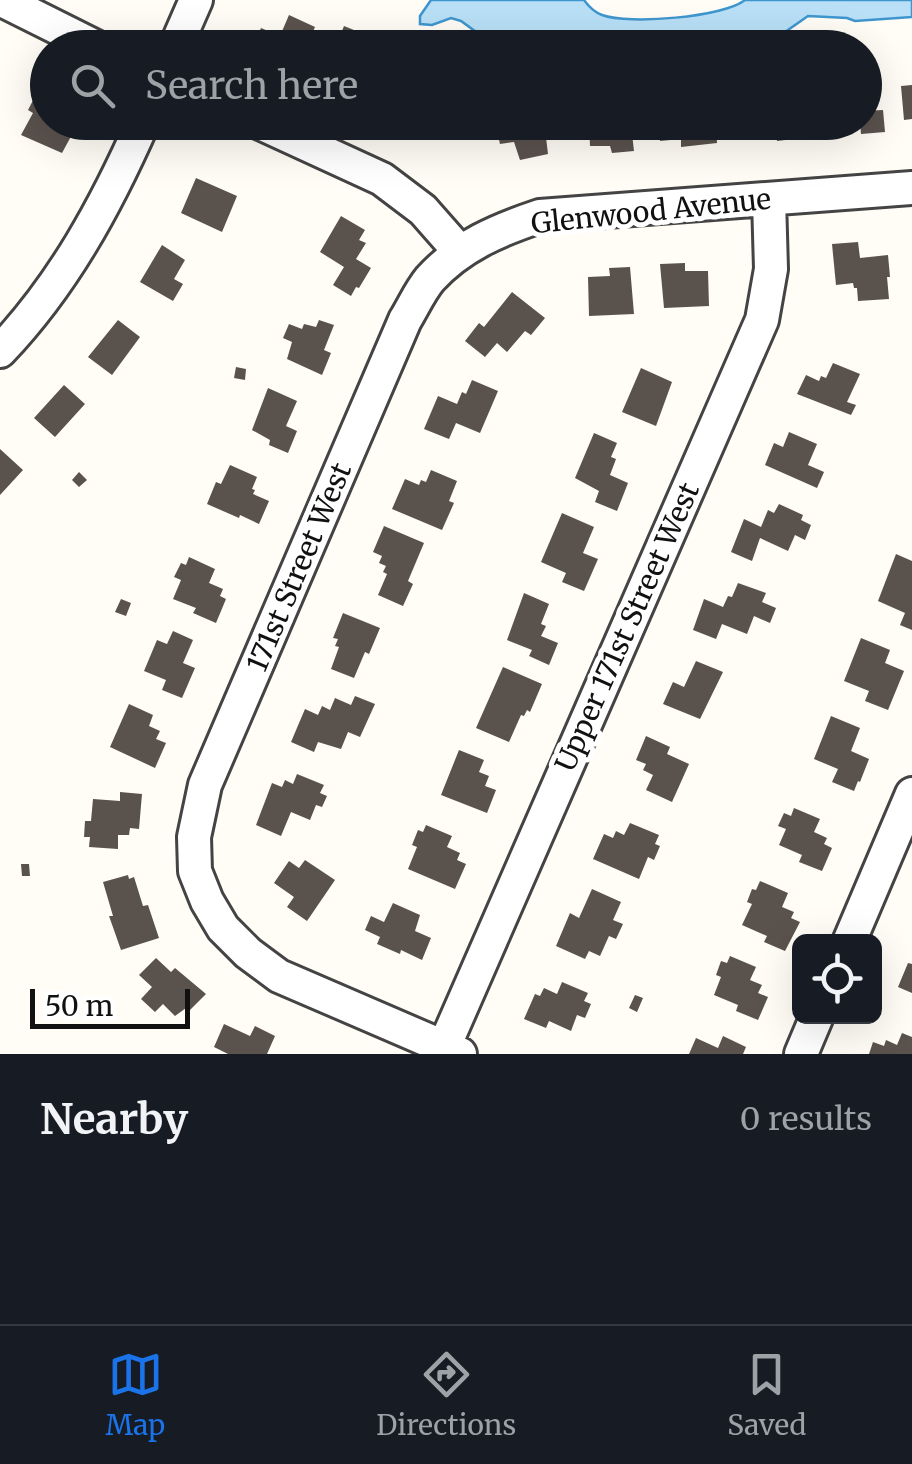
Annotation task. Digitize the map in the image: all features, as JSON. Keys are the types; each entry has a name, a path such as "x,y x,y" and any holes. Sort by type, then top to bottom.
{"street":[{"path":"2,0 62,30"},
{"path":"183,30 196,0"},
{"path":"0,352 36,311 78,249 134,140"},
{"path":"298,140 382,178 424,210 460,252"},
{"name":"Glenwood Avenue","path":"460,252 497,231 540,216 912,188"},
{"name":"Upper 171st Street West","path":"452,1050 762,320 771,268 769,199"},
{"name":"171st Street West","path":"452,1050 279,976 248,953 223,928 208,901 195,871 194,837 205,785 405,320 428,281 460,252"},
{"path":"852,934 912,794"},
{"path":"801,1054 814,1024"}],"water":[{"path":"431,0 584,0 602,15 633,19 698,15 745,0 912,0 912,17 855,21 808,16 788,30 473,30 451,18 432,25 420,24 420,16"}],"building":[{"path":"289,15 315,27 314,30 283,30"},
{"path":"912,85 912,119 904,120 901,86"},
{"path":"30,118 30,139 21,135"},
{"path":"32,140 69,140 62,153"},
{"path":"499,140 546,140 548,154 520,160 514,142 500,144"},
{"path":"590,140 633,140 634,151 612,153 610,146 590,146"},
{"path":"681,140 717,140 717,143 681,147"},
{"path":"196,178 237,196 222,232 181,213"},
{"path":"341,216 365,230 359,240 366,243 356,259 371,268 351,296 333,285 344,267 320,252"},
{"path":"858,242 860,258 888,255 889,299 858,301 853,283 836,285 832,244"},
{"path":"162,245 185,260 174,279 183,284 173,301 140,282"},
{"path":"685,263 685,271 708,271 709,306 664,308 660,264"},
{"path":"630,267 634,314 589,316 588,277 610,276 609,268"},
{"path":"512,292 545,318 531,335 525,331 507,352 497,343 485,357 465,341 479,323 484,327"},
{"path":"118,320 140,337 112,375 88,357"},
{"path":"319,320 334,325 324,350 331,353 322,375 287,359 292,342 283,338 289,324 302,329 304,324 316,327"},
{"path":"833,363 860,374 847,402 856,405 851,415 797,394 806,375 819,381 821,376 826,378"},
{"path":"236,367 246,369 245,380 234,378"},
{"path":"641,368 672,382 656,426 622,412"},
{"path":"472,380 498,391 480,433 456,423 449,439 424,429 438,396 457,404"},
{"path":"64,385 85,404 55,437 34,418"},
{"path":"268,388 297,401 286,426 297,431 288,453 269,445 270,440 252,430"},
{"path":"789,432 817,444 808,465 824,472 817,488 765,465 774,443 783,447"},
{"path":"594,433 617,443 610,475 628,483 617,511 595,502 599,491 575,478"},
{"path":"0,449 23,470 0,495"},
{"path":"230,465 257,477 253,494 269,501 259,524 207,504 216,482 221,484"},
{"path":"431,470 457,481 449,501 454,503 442,530 392,509 405,479 419,485 421,480 426,482"},
{"path":"79,472 87,480 79,487 72,480"},
{"path":"779,504 803,515 801,520 811,525 805,540 795,535 788,551 760,538 752,561 731,552 744,519 761,527 768,510 774,513"},
{"path":"562,513 594,527 583,553 598,559 584,591 562,582 566,573 541,562"},
{"path":"384,526 424,543 408,581 413,584 403,606 378,595 387,574 383,572 386,566 379,563 382,556 373,552"},
{"path":"896,554 912,561 912,630 900,625 905,613 878,601"},
{"path":"189,557 215,569 209,583 223,589 220,596 226,599 216,623 193,613 196,608 173,599 181,580 174,577"},
{"path":"738,583 766,593 762,602 776,608 770,623 754,616 747,634 722,624 716,639 693,630 704,599 723,607"},
{"path":"524,593 549,604 541,636 558,643 549,665 529,656 532,650 507,640"},
{"path":"121,599 131,603 126,616 115,612"},
{"path":"343,613 380,628 354,678 331,669 339,647 335,646 338,639 333,638"},
{"path":"173,631 193,640 183,663 195,668 182,698 162,690 166,680 144,671 157,640 167,644"},
{"path":"861,638 890,650 885,663 904,671 888,710 865,701 869,691 844,681"},
{"path":"696,661 723,672 700,719 663,704 673,682 684,687"},
{"path":"503,667 542,684 530,712 521,715 509,742 476,728"},
{"path":"355,696 375,704 360,737 348,732 341,749 318,742 314,752 291,742 305,709 318,715 322,706 330,710 335,698 351,705"},
{"path":"129,704 153,715 149,726 160,731 156,739 166,743 155,768 110,747"},
{"path":"831,716 860,728 851,751 869,759 854,791 832,782 838,769 814,759"},
{"path":"646,736 670,747 667,754 689,764 672,802 646,790 653,775 643,770 646,764 636,760"},
{"path":"459,750 484,760 479,772 489,776 485,786 496,790 487,813 441,795"},
{"path":"297,774 324,785 320,793 327,796 322,807 316,805 310,820 291,812 281,836 256,825 272,783 282,787 285,780 293,784"},
{"path":"120,792 142,794 139,829 130,828 129,835 118,835 118,849 89,847 90,837 84,837 85,821 91,821 93,799 120,801"},
{"path":"794,808 820,819 814,832 827,838 824,844 832,848 822,871 799,862 802,855 779,845 786,829 778,826 784,813 791,816"},
{"path":"630,823 659,835 655,844 660,846 654,860 648,857 639,879 593,859 604,834 613,838 616,831 624,835"},
{"path":"426,825 452,836 447,847 460,853 457,860 466,864 455,889 408,869 417,847 412,845 418,830 423,832"},
{"path":"305,860 335,880 307,921 287,907 294,897 274,883 289,861 299,868"},
{"path":"21,864 29,864 30,876 22,876"},
{"path":"128,875 129,879 134,877 143,906 148,905 159,938 121,950 103,882"},
{"path":"760,881 788,893 782,907 794,912 791,918 800,922 785,951 764,942 767,936 742,925 752,904 747,902 752,889 756,890"},
{"path":"592,889 621,902 613,920 623,924 616,939 609,936 600,956 589,951 585,959 556,946 570,913 579,918"},
{"path":"393,903 420,915 415,931 431,938 422,960 377,944 380,937 365,930 371,916 384,922"},
{"path":"730,956 756,967 750,980 762,985 758,993 768,997 758,1020 736,1011 738,1005 714,995 721,977 716,975 721,961 727,963"},
{"path":"156,958 206,994 189,1011 186,1008 175,1016 163,1004 155,1012 141,999 152,987 139,975"},
{"path":"908,963 912,964 912,993 898,987"},
{"path":"562,982 588,993 584,1001 591,1004 585,1018 577,1015 571,1031 549,1021 546,1028 524,1019 535,994 540,996 544,988 557,994"},
{"path":"635,995 643,998 637,1012 629,1008"},
{"path":"224,1024 250,1036 255,1026 275,1036 267,1054 228,1054 214,1047"},
{"path":"902,1033 912,1037 912,1054 869,1054 873,1042 884,1046 886,1040 897,1045"},
{"path":"723,1036 746,1047 743,1054 689,1054 696,1038 718,1048"}]}
